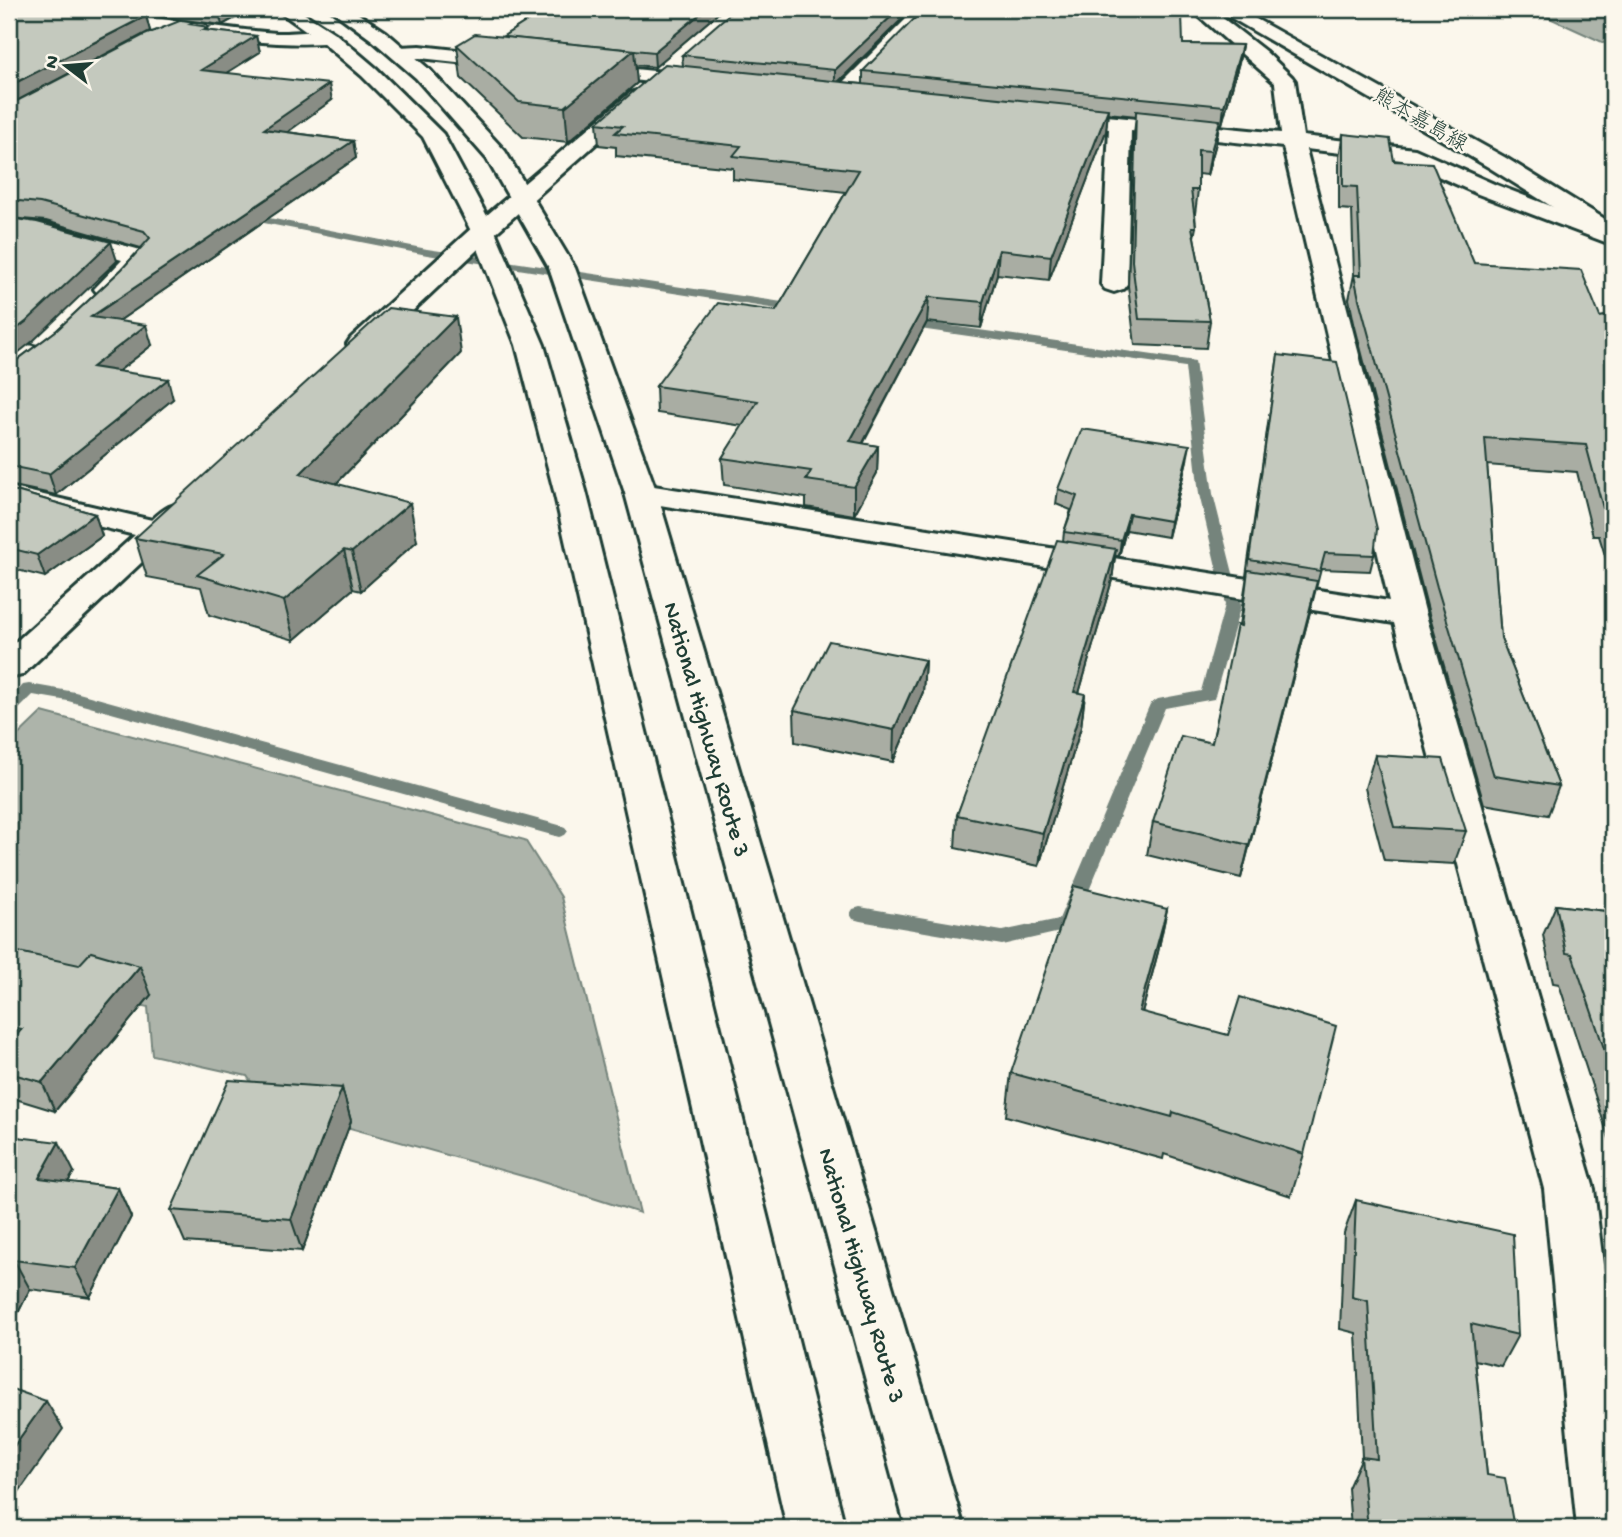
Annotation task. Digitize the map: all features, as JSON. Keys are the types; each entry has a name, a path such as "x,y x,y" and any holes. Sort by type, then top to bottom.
{"main road":[{"path":"31,9 278,38 334,23"},
{"name":"National Highway Route 3","path":"285,9 334,23 399,53 423,74 497,156 562,268 641,494 935,1528"},
{"path":"841,96 926,9"},
{"path":"1200,9 1258,55 1285,81 1293,141 1409,615 1569,1189 1606,1528"},
{"name":"熊本嘉島線","path":"1226,9 1498,163 1613,236"},
{"name":"National Highway Route 3","path":"334,23 369,72 432,134 483,231 530,345 570,491 816,1528"},
{"path":"149,41 184,27"},
{"path":"399,53 420,52 526,64"},
{"path":"341,362 483,231 679,61"},
{"path":"566,68 724,84"},
{"path":"815,93 867,99"},
{"path":"1027,114 1407,154 1486,189 1613,236"},
{"path":"1114,284 1120,124"},
{"path":"9,227 45,231 139,257 92,303"},
{"path":"9,349 46,347 9,376"},
{"path":"16,652 198,494"},
{"path":"641,494 1409,615"},
{"path":"9,496 158,531"}],"shaded area":[{"path":"1530,9 1613,9 1613,47"},
{"path":"42,712 525,840 561,897 640,1213 533,1179 267,1105 247,1076 152,1055 148,1007 9,971 9,744"}],"building":[{"path":"9,9 84,9 146,16 9,86"},
{"path":"546,9 706,9 654,52 502,37"},
{"path":"735,9 899,9 835,70 682,55"},
{"path":"924,9 1072,9 1182,14 1183,44 1242,45 1224,106 863,71"},
{"path":"182,20 194,22 189,24 209,27 203,30 256,36 201,70 329,84 264,129 353,141 91,317 146,325 92,367 168,379 49,474 9,466 9,363 57,330 122,269 150,238 144,231 40,203 9,200 9,105 142,36"},
{"path":"475,34 634,50 565,107 519,102 457,45"},
{"path":"665,64 1108,109 1051,256 999,250 983,302 929,297 850,441 878,446 854,487 806,480 811,471 722,458 758,401 656,386 718,303 776,311 859,170 733,156 741,146 615,133 623,126 597,123"},
{"path":"1136,111 1220,120 1211,151 1198,150 1198,190 1191,190 1196,227 1192,227 1210,321 1139,319 1132,261"},
{"path":"1343,134 1390,139 1394,161 1432,163 1474,263 1581,270 1600,317 1613,315 1613,522 1609,509 1603,508 1586,445 1485,438 1501,638 1559,786 1494,776 1437,587 1359,299 1354,275 1361,275 1357,187 1343,186"},
{"path":"9,218 37,222 111,242 9,335"},
{"path":"388,308 456,317 300,474 410,503 352,552 344,550 284,601 197,575 224,554 135,538"},
{"path":"1278,355 1337,362 1377,529 1374,555 1325,553 1320,571 1249,560"},
{"path":"1082,429 1190,445 1170,521 1129,514 1121,540 1064,532 1077,496 1058,489"},
{"path":"9,489 95,514 37,555 9,548"},
{"path":"1057,540 1116,549 1074,692 1085,694 1043,833 957,815"},
{"path":"1248,570 1317,581 1249,845 1153,822 1181,736 1212,743 1237,625 1241,626"},
{"path":"829,641 925,660 894,730 794,710"},
{"path":"1375,755 1443,759 1466,831 1394,827"},
{"path":"1074,886 1167,909 1139,1011 1228,1035 1240,997 1336,1026 1304,1154 1173,1112 1172,1117 1011,1073"},
{"path":"1556,905 1613,912 1613,1075 1572,954 1566,953"},
{"path":"9,950 79,965 91,952 140,966 42,1082 9,1073 9,1044 22,1029 9,1027"},
{"path":"229,1080 342,1088 291,1219 171,1210"},
{"path":"9,1136 59,1142 39,1178 118,1188 75,1268 14,1260 9,1270"},
{"path":"1356,1200 1513,1234 1518,1335 1471,1324 1487,1475 1505,1478 1514,1528 1368,1528 1361,1457 1377,1459 1368,1301 1352,1297"},
{"path":"9,1388 46,1401 9,1453"}],"waterway":[{"path":"243,216 427,252 802,309"},
{"path":"860,914 1002,938 1066,924 1158,704 1208,695 1233,605 1206,494 1191,364 903,323"},
{"path":"9,709 29,689 69,696 559,831"}]}
